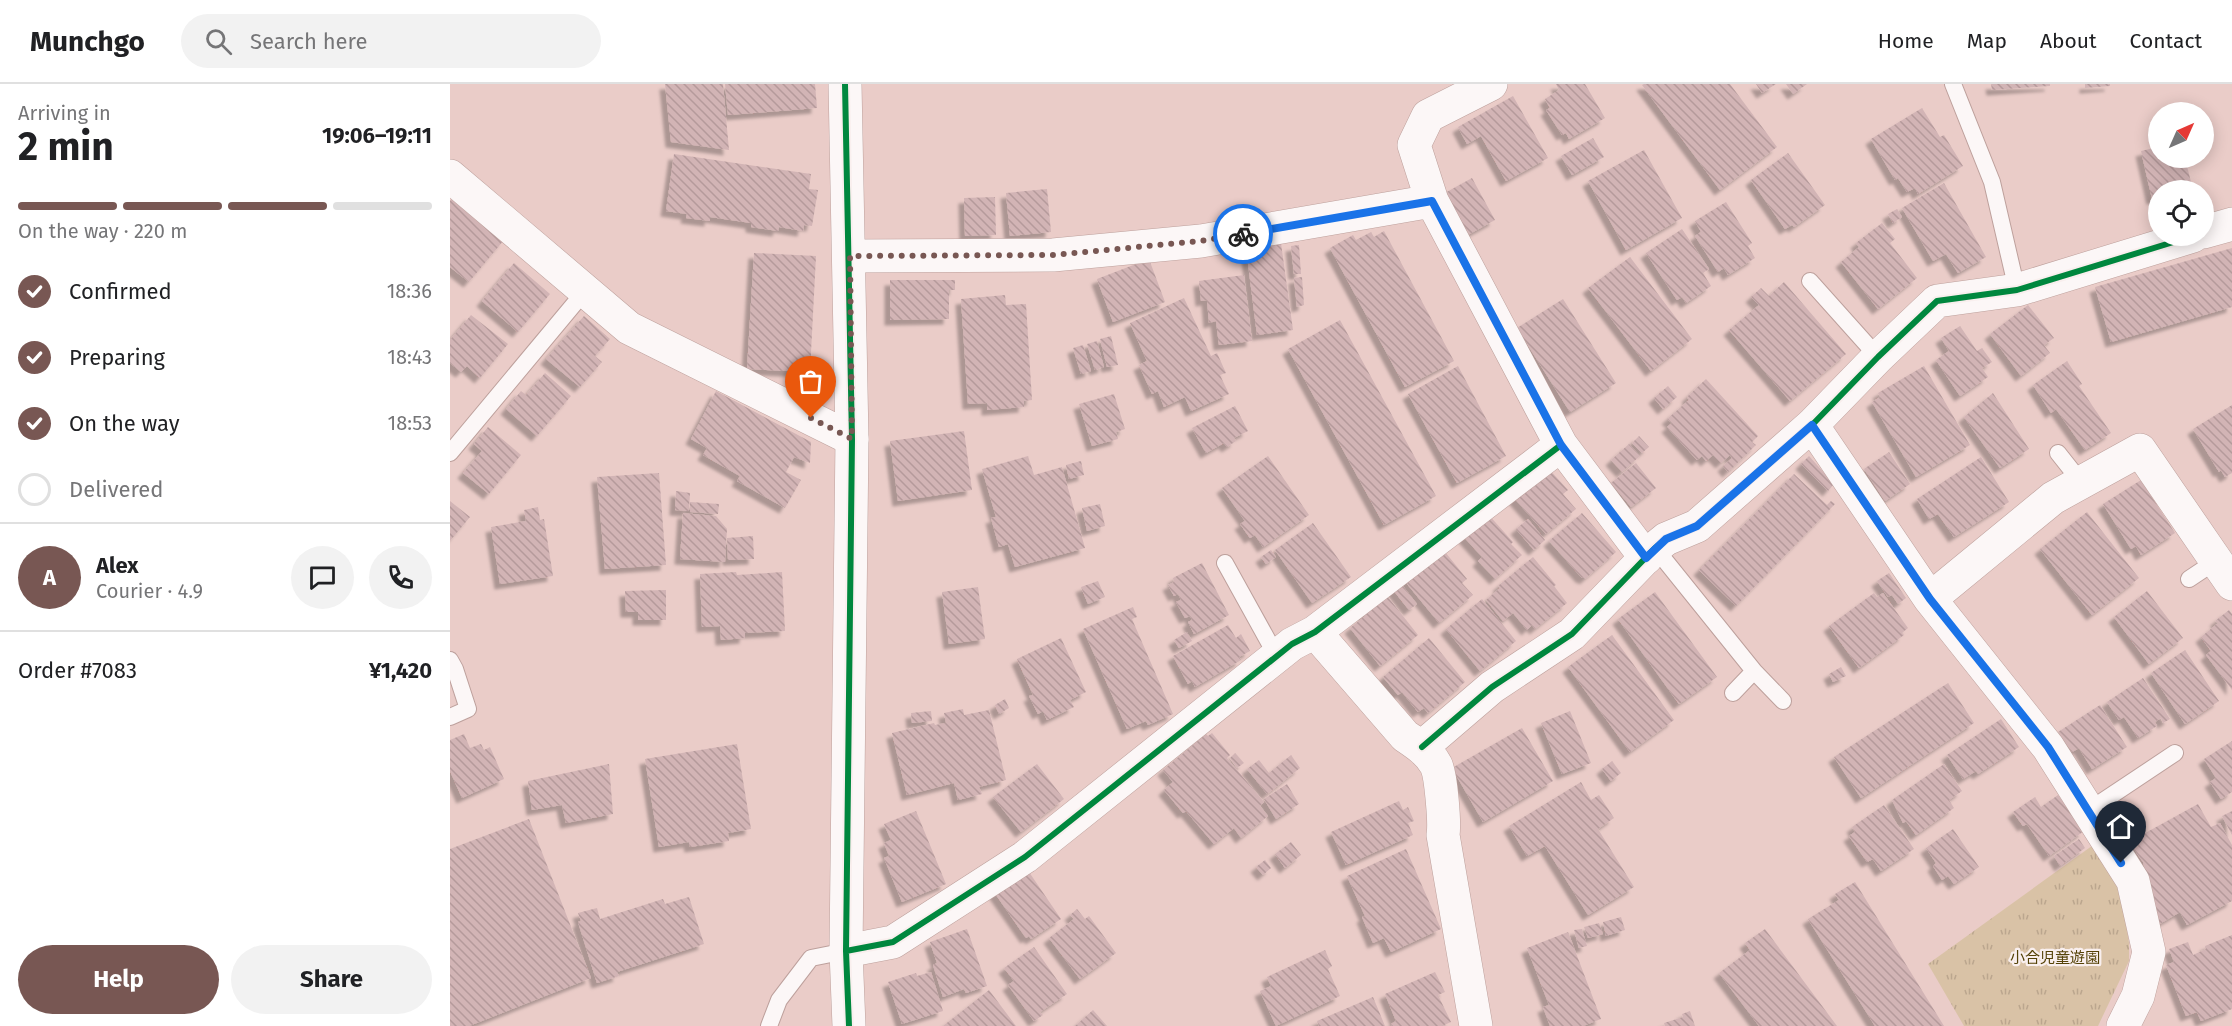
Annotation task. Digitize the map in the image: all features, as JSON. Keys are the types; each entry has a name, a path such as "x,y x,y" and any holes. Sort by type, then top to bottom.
{"street":[{"path":"845,84 852,439 846,951 851,1019"},
{"path":"1488,85 1428,116 1423,125 1414,145 1432,201 1561,445 1651,553"},
{"path":"450,176 629,328 852,439"},
{"path":"850,256 1053,255 1201,241 1432,201"},
{"path":"2214,229 2232,224"},
{"path":"1422,747 1492,687 1572,634 1666,539 1697,526 1812,425 1878,357 1937,302 2017,290 2160,246"},
{"path":"1812,425 1930,599 2048,747 2133,881 2149,952 2138,996 2122,1026"},
{"path":"846,951 893,942 1025,857 1292,644 1315,632 1561,445"},
{"path":"1930,599 2053,498 2140,450 2224,572"},
{"path":"1315,632 1405,736 1422,747 1437,766 1444,824 1443,835 1476,1026"}],"lane":[{"path":"1953,84 1992,182 2017,290"},
{"path":"1810,281 1878,357"},
{"path":"450,453 585,291"},
{"path":"2058,453 2081,482"},
{"path":"1651,553 1783,701"},
{"path":"1225,563 1277,657"},
{"path":"2189,579 2224,572"},
{"path":"450,660 468,710 450,717"},
{"path":"1733,693 1754,671"},
{"path":"2088,811 2175,753"},
{"path":"769,1026 779,1000 811,958 846,951"}],"green space":[{"name":"小合児童遊園","path":"2096,843 2119,875 2129,943 2129,961 2098,1026 1964,1026 1928,964"}],"building":[{"path":"665,84 723,84 729,150 671,142"},
{"path":"725,84 815,84 817,108 728,115"},
{"path":"1556,84 1585,84 1605,118 1569,139 1566,133 1562,135 1546,110 1550,108 1545,99 1559,90"},
{"path":"1730,84 1777,147 1720,190 1642,85"},
{"path":"1756,84 1776,84 1762,93"},
{"path":"1786,84 1807,84 1793,94"},
{"path":"1991,84 2050,84 2050,86 1992,90"},
{"path":"2085,84 2110,84 2110,86 2085,88"},
{"path":"1513,96 1548,158 1506,181 1481,136 1467,144 1458,127"},
{"path":"1922,108 1940,137 1944,135 1963,166 1918,194 1915,188 1907,192 1898,178 1895,180 1871,139"},
{"path":"1593,138 1604,157 1572,175 1561,156"},
{"path":"2148,149 2148,168 2188,168 2190,180 2148,182 2141,151"},
{"path":"1644,150 1682,218 1626,250 1588,181"},
{"path":"1788,153 1825,205 1794,227 1792,225 1785,229 1751,180"},
{"path":"674,154 811,174 809,189 818,190 812,226 804,225 803,231 779,227 778,231 751,227 751,223 710,217 710,221 686,218 687,214 666,211"},
{"path":"1472,178 1495,220 1466,236 1443,194"},
{"path":"1944,183 1986,257 1958,273 1946,254 1933,261 1902,208"},
{"path":"1047,189 1051,232 1010,236 1006,193"},
{"path":"995,197 996,235 965,236 964,198"},
{"path":"452,198 504,240 469,282 450,267 450,201"},
{"path":"1726,202 1752,243 1748,246 1755,258 1728,275 1724,268 1718,272 1695,236 1701,232 1695,221"},
{"path":"1897,209 1902,217 1893,223 1888,214"},
{"path":"1882,223 1895,239 1890,243 1917,278 1878,309 1841,262 1859,247 1856,243"},
{"path":"1682,229 1709,269 1703,273 1711,286 1686,303 1682,297 1677,300 1646,253"},
{"path":"1384,231 1454,361 1405,387 1330,248 1353,235 1356,240 1371,232 1374,237"},
{"path":"1281,243 1293,330 1257,335 1246,248"},
{"path":"1299,245 1301,274 1294,274 1291,246"},
{"path":"2232,248 2232,307 2111,342 2095,287"},
{"path":"754,253 816,256 810,372 747,369"},
{"path":"1630,257 1692,339 1651,371 1588,288"},
{"path":"1149,259 1165,302 1113,322 1097,279"},
{"path":"514,263 550,294 518,332 482,301"},
{"path":"1244,275 1252,341 1219,345 1216,321 1209,323 1207,300 1201,301 1199,281"},
{"path":"1302,277 1304,305 1297,307 1294,278"},
{"path":"890,280 955,280 955,290 949,290 949,319 890,320"},
{"path":"1784,282 1846,354 1790,401 1729,330 1759,305 1751,297 1761,288 1769,296"},
{"path":"1005,295 1006,305 1026,304 1032,400 1024,401 1024,407 987,410 987,403 968,404 961,299"},
{"path":"1184,298 1211,356 1217,353 1226,373 1220,375 1229,394 1191,411 1185,397 1164,407 1158,391 1152,394 1139,365 1147,361 1130,323"},
{"path":"1563,299 1616,383 1570,412 1517,328"},
{"path":"2028,305 2054,338 2044,345 2050,353 2021,376 1990,334"},
{"path":"471,315 508,344 480,378 467,366 461,372 450,363 450,340"},
{"path":"584,316 610,339 595,356 602,362 580,387 546,359"},
{"path":"1340,320 1436,496 1384,525 1288,349"},
{"path":"1960,326 1977,351 1982,348 1992,362 1982,368 1988,377 1960,396 1936,360 1949,351 1941,338"},
{"path":"1111,336 1118,365 1107,367 1100,339"},
{"path":"1097,341 1104,367 1095,370 1087,344"},
{"path":"1083,345 1091,371 1081,374 1073,348"},
{"path":"2067,361 2082,384 2079,386 2111,433 2085,450 2056,409 2051,413 2033,385"},
{"path":"1458,366 1506,456 1457,483 1408,394"},
{"path":"1924,366 1970,445 1916,477 1872,402 1880,397 1878,393"},
{"path":"545,373 571,396 537,436 506,409 521,391 526,395"},
{"path":"1706,379 1758,436 1752,442 1756,445 1728,472 1723,466 1732,458 1730,455 1721,463 1713,455 1706,461 1702,456 1697,460 1667,427 1672,423 1667,419 1689,400 1687,397"},
{"path":"1668,386 1677,397 1663,409 1654,398"},
{"path":"716,391 811,442 810,463 794,457 786,472 801,480 785,508 737,481 740,476 703,455 707,448 691,439"},
{"path":"1993,393 2029,449 2000,468 1964,417"},
{"path":"1114,394 1125,429 1116,432 1118,439 1092,446 1079,404"},
{"path":"2232,405 2232,473 2225,477 2221,470 2219,472 2193,429"},
{"path":"1235,406 1248,431 1234,438 1236,441 1227,447 1224,443 1206,453 1192,428"},
{"path":"488,427 521,455 489,494 463,473 482,451 474,444"},
{"path":"964,431 972,490 898,501 890,441"},
{"path":"1639,436 1649,447 1642,453 1632,443"},
{"path":"1629,444 1640,456 1622,472 1611,460"},
{"path":"1889,452 1910,484 1885,501 1864,469"},
{"path":"1028,456 1034,475 1062,467 1085,548 1015,567 1008,544 999,547 991,518 996,517 982,469"},
{"path":"1268,456 1309,515 1263,547 1255,535 1250,538 1240,524 1245,521 1222,488"},
{"path":"1809,456 1834,484 1828,491 1801,464"},
{"path":"1981,457 2009,502 1954,537 1938,514 1929,519 1917,499"},
{"path":"1081,461 1084,475 1069,479 1066,465"},
{"path":"1636,463 1656,488 1631,507 1611,483"},
{"path":"1548,468 1568,490 1563,494 1576,509 1546,534 1514,498"},
{"path":"659,473 666,565 605,569 597,477"},
{"path":"1794,474 1827,505 1831,501 1835,504 1736,606 1699,570"},
{"path":"2141,480 2175,533 2141,555 2136,546 2131,549 2103,504"},
{"path":"676,491 690,493 689,511 675,510"},
{"path":"450,501 470,517 450,541"},
{"path":"690,502 719,504 718,514 690,512"},
{"path":"1100,504 1105,526 1087,531 1082,508"},
{"path":"538,507 540,520 544,519 553,576 500,584 491,527 526,521 524,510"},
{"path":"2087,512 2139,578 2092,615 2040,549"},
{"path":"683,513 716,516 727,529 725,562 680,559"},
{"path":"1487,513 1522,555 1495,579 1478,561 1482,557 1463,536"},
{"path":"1582,513 1616,552 1585,579 1549,541"},
{"path":"1528,519 1545,540 1534,550 1516,529"},
{"path":"1313,523 1351,577 1312,603 1275,550"},
{"path":"753,536 754,559 728,560 727,538"},
{"path":"1441,547 1467,579 1462,583 1473,595 1439,623 1403,579"},
{"path":"1271,550 1276,557 1266,564 1261,557"},
{"path":"1533,557 1556,585 1554,586 1567,603 1535,629 1532,625 1527,630 1513,613 1503,621 1486,600 1500,588 1498,586"},
{"path":"1202,563 1229,615 1194,634 1188,622 1192,620 1190,616 1185,618 1176,602 1181,600 1178,594 1174,596 1168,585 1174,582 1173,578"},
{"path":"736,572 737,575 782,572 785,631 745,633 745,638 721,640 720,626 702,627 700,574"},
{"path":"1889,573 1906,598 1898,604 1892,595 1888,597 1877,581"},
{"path":"1398,580 1417,604 1409,610 1390,586"},
{"path":"1098,581 1105,597 1088,604 1081,587"},
{"path":"978,587 985,639 949,644 942,592"},
{"path":"666,590 666,620 638,620 638,612 626,612 625,591"},
{"path":"2147,591 2183,638 2149,664 2114,617"},
{"path":"1655,592 1717,677 1679,704 1618,619"},
{"path":"1874,593 1877,597 1883,593 1908,628 1902,633 1904,635 1859,668 1829,626"},
{"path":"1388,597 1418,635 1380,666 1350,628 1365,616 1361,610 1369,603 1374,608"},
{"path":"1482,599 1516,641 1480,671 1446,629"},
{"path":"1133,607 1137,617 1132,619 1173,714 1148,725 1146,721 1127,729 1083,629"},
{"path":"2229,610 2232,614 2232,690 2206,655 2211,651 2201,637"},
{"path":"1228,625 1236,638 1241,634 1250,651 1239,657 1241,660 1195,687 1192,681 1188,684 1173,656"},
{"path":"1187,632 1192,641 1179,648 1174,640"},
{"path":"1612,635 1674,720 1630,752 1568,667"},
{"path":"1061,638 1086,692 1070,700 1074,707 1047,720 1043,711 1038,714 1029,696 1033,695 1017,659"},
{"path":"1429,638 1465,682 1428,713 1424,708 1418,712 1402,692 1398,695 1383,677"},
{"path":"2185,650 2219,701 2185,724 2151,673"},
{"path":"1841,667 1846,676 1833,682 1829,674"},
{"path":"2143,678 2170,719 2163,723 2161,718 2155,722 2157,726 2138,738 2124,717 2119,720 2107,702"},
{"path":"1948,683 1974,723 1861,798 1834,757"},
{"path":"1005,699 1009,708 999,714 995,705"},
{"path":"2100,705 2127,747 2092,769 2079,748 2072,752 2058,732"},
{"path":"963,709 964,715 989,710 1006,780 979,787 982,794 958,800 954,783 907,795 892,733 934,723 935,725 946,723 944,713"},
{"path":"931,711 932,721 912,723 911,713"},
{"path":"1570,711 1591,763 1562,774 1541,723"},
{"path":"2001,719 2019,747 1978,774 1976,771 1963,779 1947,755"},
{"path":"1522,728 1553,781 1483,822 1452,768"},
{"path":"1212,733 1230,755 1227,758 1264,802 1260,806 1268,816 1241,838 1234,828 1214,844 1186,811 1183,813 1164,790 1173,782 1163,770 1206,734 1208,736"},
{"path":"464,734 470,748 481,744 484,750 490,747 504,779 462,798 450,771 450,740"},
{"path":"2232,741 2232,792 2221,799 2210,782 2216,778 2204,759"},
{"path":"737,744 751,829 728,833 729,841 690,847 689,842 659,847 645,759"},
{"path":"1235,753 1244,763 1237,768 1230,758"},
{"path":"1291,755 1300,768 1267,794 1247,769 1259,760 1269,773"},
{"path":"1612,761 1621,773 1611,781 1602,769"},
{"path":"609,764 613,814 566,823 562,805 532,810 528,781"},
{"path":"1037,764 1064,799 1021,832 993,797"},
{"path":"1944,764 1962,791 1949,800 1954,808 1916,835 1906,821 1903,823 1892,800"},
{"path":"1581,782 1591,800 1599,795 1614,818 1598,829 1634,887 1588,915 1545,846 1527,856 1509,826"},
{"path":"1287,784 1299,804 1276,819 1264,799"},
{"path":"2058,795 2084,831 2049,856 2027,824 2023,826 2013,812 2035,797 2041,807"},
{"path":"1399,801 1403,810 1408,807 1414,821 1408,823 1413,835 1346,865 1331,832"},
{"path":"2198,804 2211,827 2220,823 2232,845 2232,901 2187,925 2180,912 2158,925 2143,862 2129,842"},
{"path":"1884,805 1914,849 1881,871 1873,859 1867,862 1849,836 1855,832 1852,827"},
{"path":"916,811 946,884 902,902 884,858 889,856 884,843 891,840 884,824"},
{"path":"2232,811 2232,835 2222,816"},
{"path":"529,819 591,978 469,1026 450,1026 450,849"},
{"path":"1953,829 1979,867 1954,884 1948,876 1942,880 1933,866 1936,863 1926,848"},
{"path":"2079,839 2085,848 2060,866 2054,856"},
{"path":"1291,842 1301,855 1285,868 1275,854"},
{"path":"1406,849 1441,929 1391,952 1384,938 1373,943 1362,917 1365,916 1347,876"},
{"path":"1265,860 1271,868 1263,875 1256,867"},
{"path":"1029,872 1061,919 1031,939 1029,936 1026,938 994,892"},
{"path":"1855,882 1944,1026 1875,1026 1808,919 1839,900 1835,894"},
{"path":"689,897 704,944 617,972 619,976 597,983 578,922 581,921 578,913 597,908 600,919 663,899 665,904"},
{"path":"1077,909 1085,919 1089,916 1116,953 1080,979 1049,938 1074,919 1070,915"},
{"path":"1621,917 1625,930 1606,936 1603,922"},
{"path":"1599,923 1603,934 1588,938 1584,927"},
{"path":"967,929 987,986 966,993 964,989 943,997 933,965 937,963 930,942"},
{"path":"1582,929 1587,946 1579,948 1574,930"},
{"path":"1765,929 1837,1026 1759,1026 1719,973 1750,950 1745,943"},
{"path":"1568,932 1601,1019 1583,1026 1550,1026 1543,1007 1549,1005 1527,948"},
{"path":"2232,935 2232,1009 2201,1021 2197,1012 2186,1016 2166,965 2174,962 2169,949 2188,942 2193,955 2206,949 2205,946"},
{"path":"1034,947 1067,994 1040,1012 1043,1015 1034,1021 1008,985 1014,981 1004,968"},
{"path":"1325,950 1332,966 1328,969 1340,996 1276,1026 1260,991 1271,986 1267,977"},
{"path":"931,972 943,1011 902,1024 888,982 916,973 917,976"},
{"path":"1435,972 1445,992 1438,995 1451,1022 1442,1026 1392,1026 1391,1024 1396,1021 1385,994"},
{"path":"989,990 1016,1026 943,1026"},
{"path":"1373,997 1385,1026 1319,1026 1317,1021"},
{"path":"1093,1010 1107,1026 1075,1026"},
{"path":"1690,1011 1695,1026 1665,1026 1664,1023 1683,1017 1682,1014"}],"cycle path":[{"path":"845,84 852,439 846,951 849,1026"},
{"path":"1422,747 1492,687 1572,634 1666,539 1697,526 1812,425 1937,301 2017,290 2160,246"},
{"path":"846,951 893,942 1025,857 1292,644 1315,632 1561,445"}],"way so far":[{"path":"811,418 852,439 850,256 1053,255 1201,241 1243,234"}],"route":[{"path":"1243,234 1432,201 1561,445 1646,558 1666,539 1697,526 1812,425 1930,599 2048,747 2121,863"}]}
